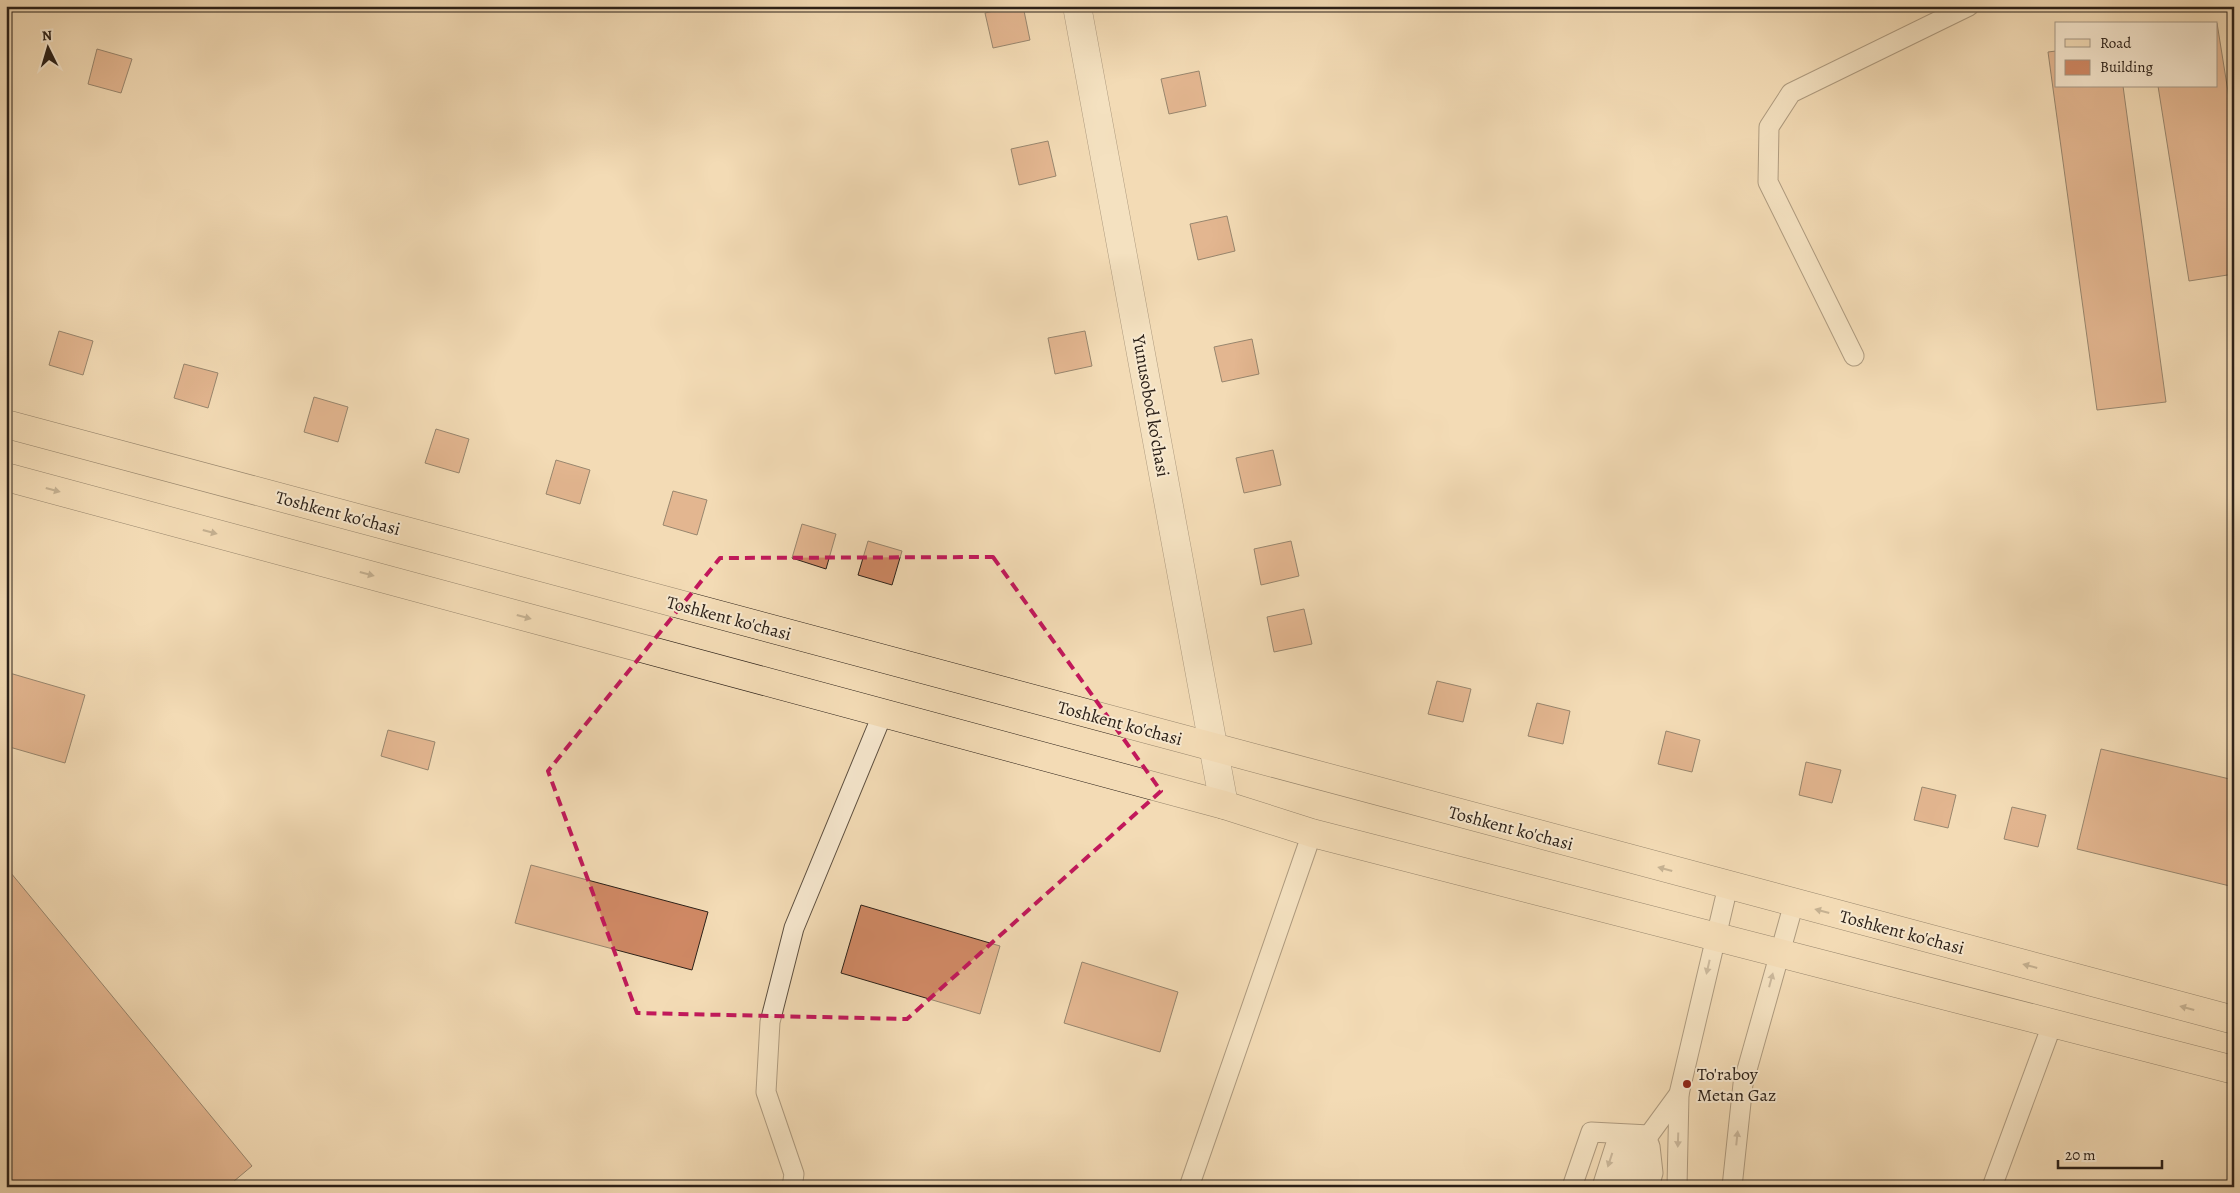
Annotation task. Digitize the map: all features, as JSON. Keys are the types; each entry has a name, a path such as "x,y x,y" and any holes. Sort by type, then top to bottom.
{"main road":[{"name":"Toshkent ko'chasi","path":"6,424 2234,1020"},
{"path":"6,477 1224,805 1312,833 2234,1070"}],"street":[{"name":"Yunusobod ko'chasi","path":"1077,6 1224,805"}],"lane":[{"path":"1854,356 1768,182 1769,127 1791,93 1969,6"},
{"path":"792,1187 794,1174 766,1092 770,1022 794,928 883,713"},
{"path":"1189,1187 1312,833"},
{"path":"1677,1187 1679,1094 1728,886"},
{"path":"1732,1187 1743,1084 1778,954 1794,903"},
{"path":"1992,1187 2052,1022"},
{"path":"1585,1187 1626,1134 1679,1094"},
{"path":"1572,1187 1591,1132 1626,1134"},
{"path":"1602,1187 1626,1134"},
{"path":"1618,1187 1626,1134"},
{"path":"1626,1134 1635,1187"},
{"path":"1626,1134 1653,1173 1649,1187"}],"highlighted area":[{"path":"993,557 1161,791 907,1019 637,1013 548,771 720,558"}],"building":[{"path":"1023,6 1030,40 993,48 985,13"},
{"path":"2218,29 2234,129 2234,274 2189,281 2158,88 2218,88"},
{"path":"97,49 132,59 121,93 88,84"},
{"path":"2055,51 2055,88 2123,88 2166,402 2097,410 2048,52"},
{"path":"1199,71 1206,106 1169,114 1161,79"},
{"path":"1048,141 1056,176 1019,185 1011,149"},
{"path":"1227,216 1235,251 1198,260 1190,224"},
{"path":"59,331 93,341 83,375 49,365"},
{"path":"1085,331 1092,366 1055,374 1048,338"},
{"path":"1252,339 1259,374 1222,382 1214,347"},
{"path":"184,364 218,373 208,408 174,398"},
{"path":"314,397 348,407 338,442 304,432"},
{"path":"436,429 469,439 459,473 425,463"},
{"path":"1273,450 1281,485 1244,493 1236,458"},
{"path":"556,460 590,470 580,504 546,494"},
{"path":"673,491 707,500 697,535 663,525"},
{"path":"802,524 836,534 826,569 792,558"},
{"path":"868,541 902,551 892,585 858,575"},
{"path":"1291,541 1299,576 1261,585 1254,549"},
{"path":"1304,609 1312,644 1274,652 1267,617"},
{"path":"6,672 85,695 65,763 6,746"},
{"path":"1437,681 1471,689 1463,722 1428,714"},
{"path":"1537,703 1570,711 1563,744 1528,736"},
{"path":"388,730 435,742 428,770 381,756"},
{"path":"1666,731 1700,740 1692,772 1658,764"},
{"path":"2101,749 2234,780 2234,887 2077,849"},
{"path":"1806,762 1841,770 1832,803 1799,795"},
{"path":"1922,787 1956,795 1948,828 1914,820"},
{"path":"2012,807 2046,815 2038,847 2004,839"},
{"path":"531,865 708,912 692,970 515,923"},
{"path":"6,867 252,1166 227,1187 6,1187"},
{"path":"861,905 1000,946 980,1014 841,973"},
{"path":"1082,962 1178,992 1160,1052 1064,1023"}],"place":[{"name":"To'raboy Metan Gaz","path":"1687,1084"}]}
